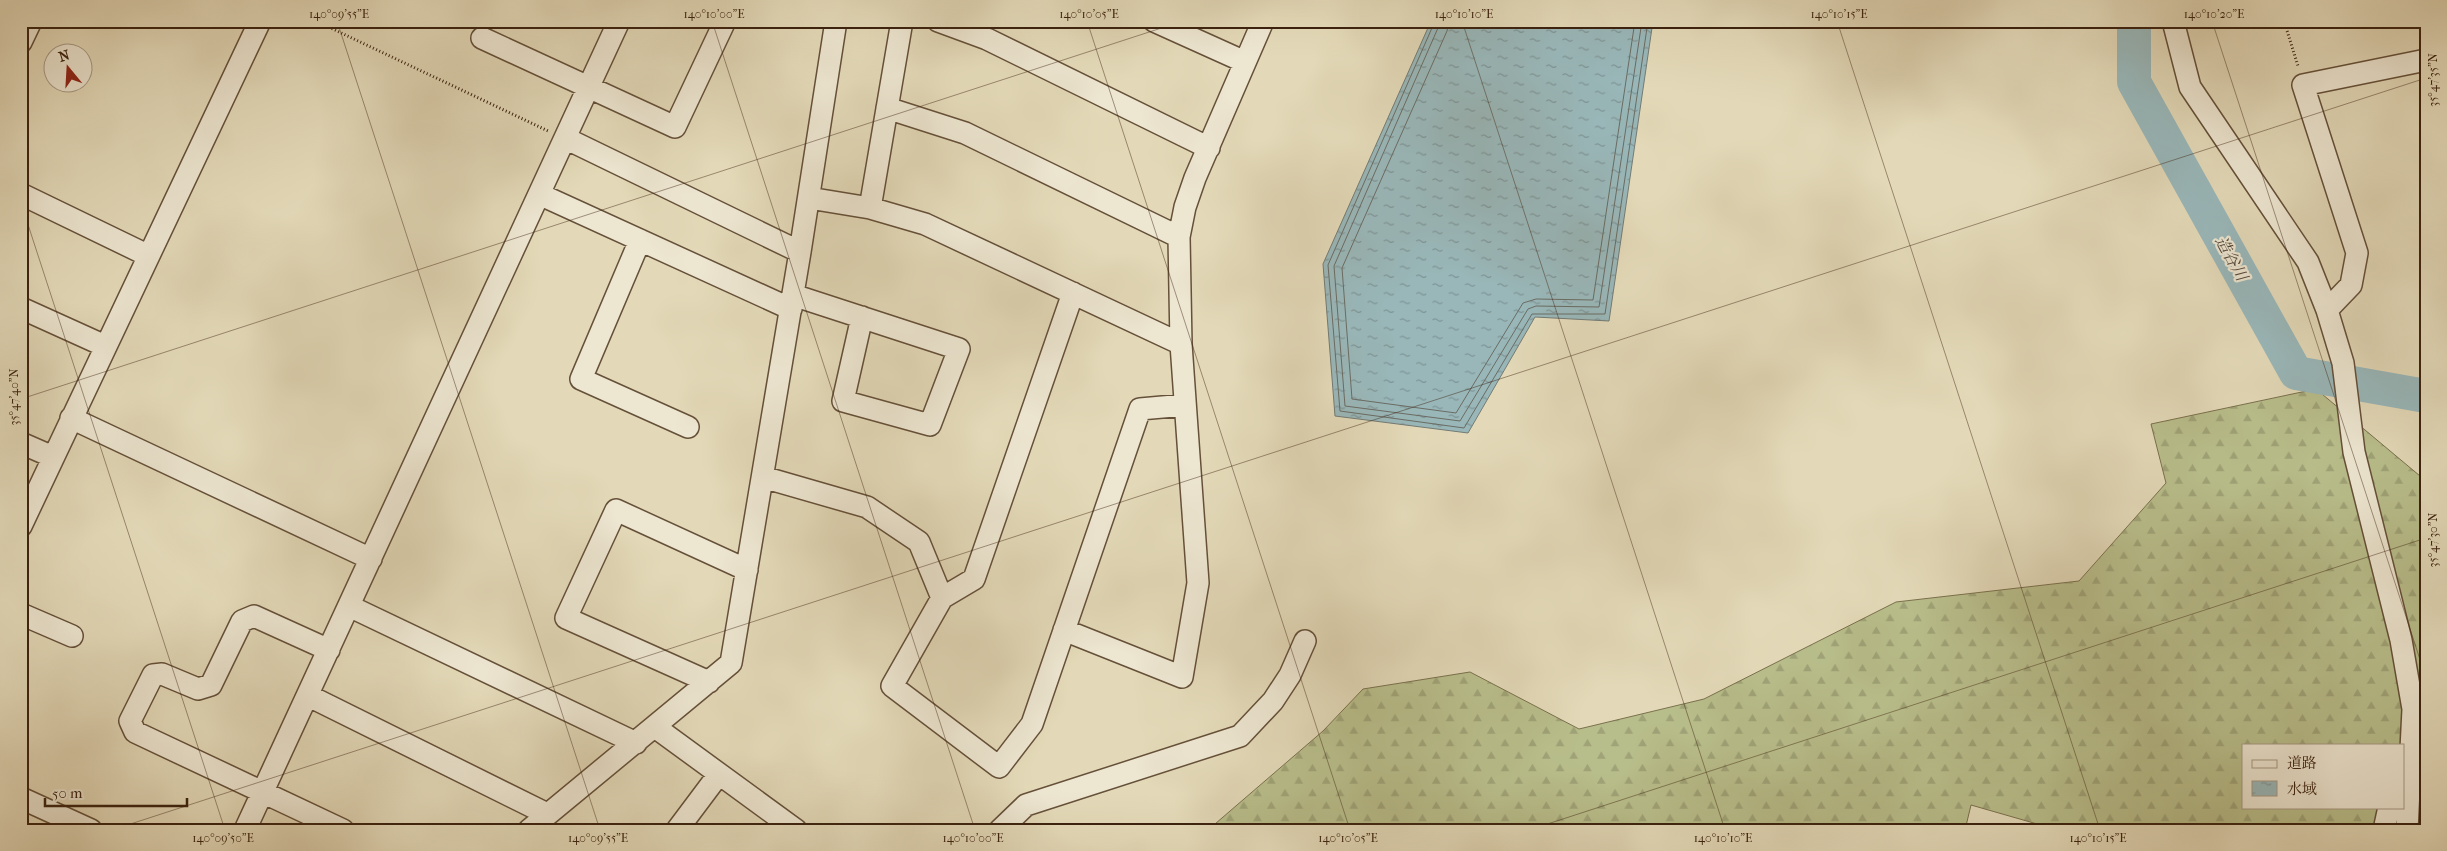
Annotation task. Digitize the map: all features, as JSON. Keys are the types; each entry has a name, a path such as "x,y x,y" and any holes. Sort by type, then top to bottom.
{"street":[{"path":"21,42 31,21"},
{"path":"21,526 260,21"},
{"path":"245,830 619,21"},
{"path":"482,38 675,127 725,21"},
{"path":"529,830 656,727 731,663 792,302 836,21"},
{"path":"870,208 902,21"},
{"path":"938,21 986,39 1209,148"},
{"path":"1154,21 1246,62"},
{"path":"1064,630 1182,677 1198,583 1181,344 1179,237 1187,200 1263,21"},
{"path":"2173,21 2190,86 2308,262 2327,310 2343,363 2354,452 2401,640 2413,709 2406,766 2407,830"},
{"path":"2327,310 2351,285 2357,253 2303,85 2426,60"},
{"path":"887,108 964,133 1179,237"},
{"path":"565,138 800,252"},
{"path":"21,194 148,255"},
{"path":"539,194 640,240 792,302 862,317 959,349 930,425 843,401 862,317"},
{"path":"809,198 870,208 924,224 1181,344"},
{"path":"640,240 581,379 688,427"},
{"path":"1073,293 974,579 942,598 892,686 999,767 1032,724 1140,409 1185,405"},
{"path":"21,308 105,346"},
{"path":"71,418 371,559"},
{"path":"21,443 53,457"},
{"path":"763,477 867,507 919,542 942,598"},
{"path":"709,682 566,618 616,510 747,570"},
{"path":"349,606 636,743"},
{"path":"21,614 72,636"},
{"path":"329,650 254,616 242,621 211,685 198,689 162,674 153,675 130,721 135,732 343,830"},
{"path":"1000,830 1026,805 1240,736 1273,701 1290,675 1305,641"},
{"path":"308,696 547,814"},
{"path":"656,727 796,830"},
{"path":"677,830 719,774"},
{"path":"21,798 92,830"},
{"path":"2384,830 2389,808"}],"path":[{"path":"316,21 565,138"},
{"path":"2284,21 2303,85"}],"green space":[{"path":"2316,389 2426,481 2426,805 2417,830 2058,830 1971,805 1965,830 1208,830 1323,731 1363,689 1470,672 1579,729 1704,699 1896,602 2079,581 2166,483 2151,424"}],"water":[{"path":"1431,21 1653,21 1609,321 1535,317 1468,433 1335,416 1323,264"}],"waterway":[{"name":"造谷川","path":"2134,21 2134,82 2296,373 2420,395 2426,394"}]}
